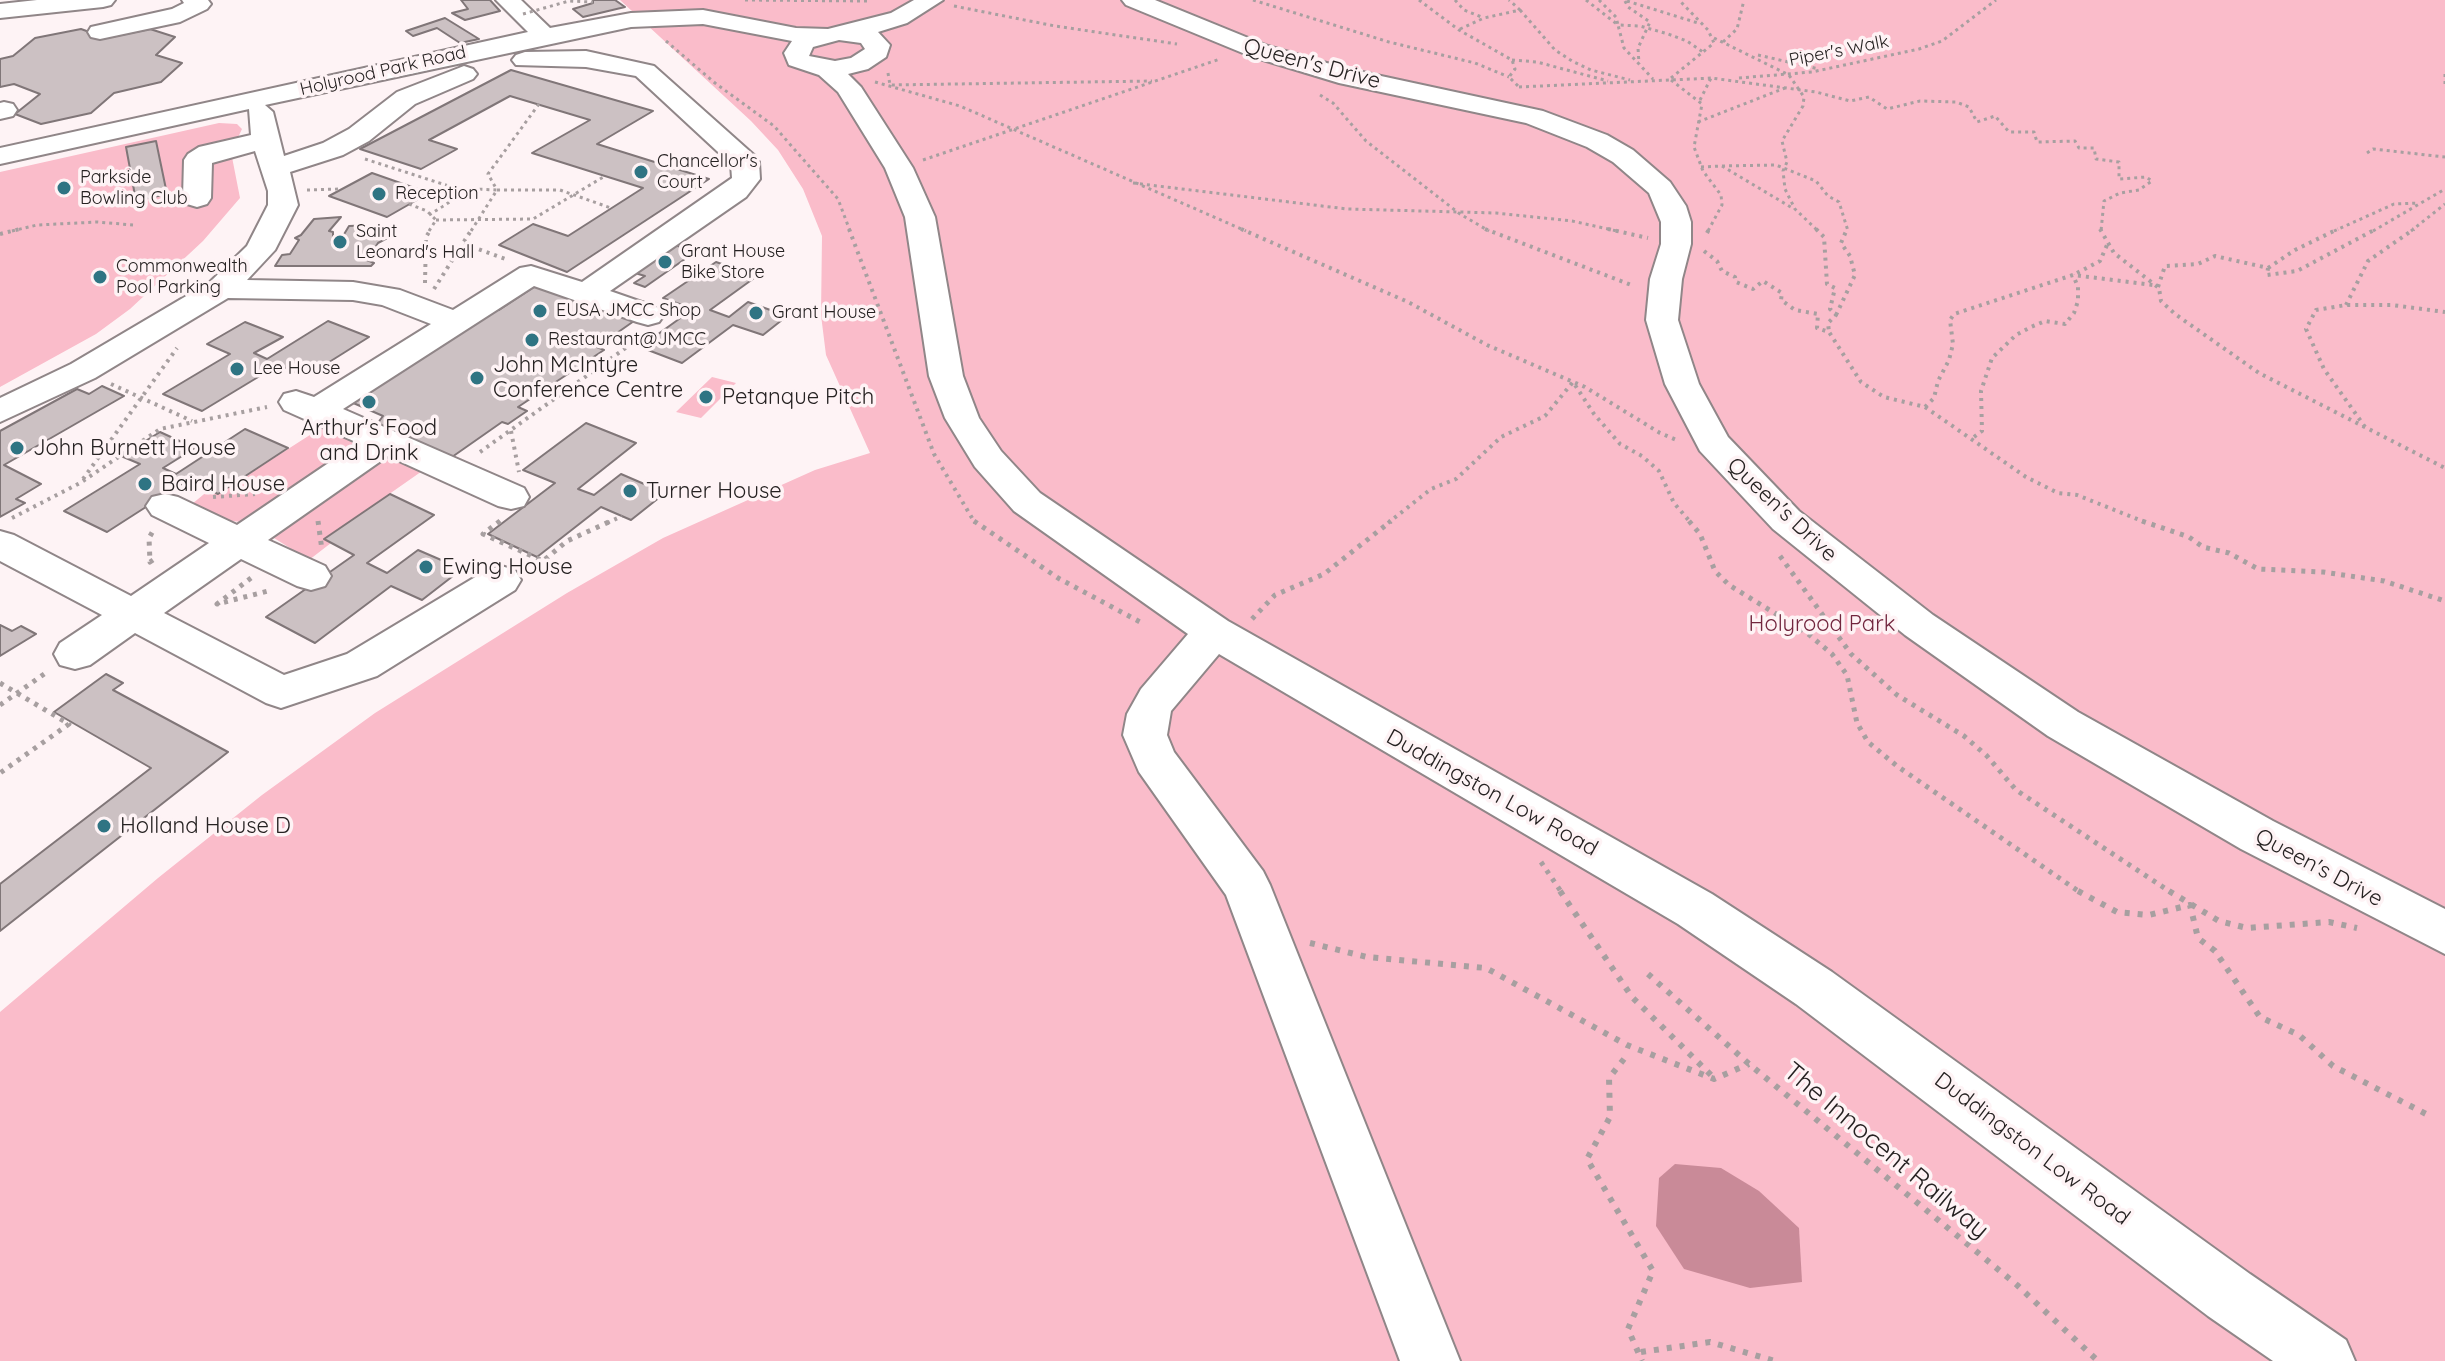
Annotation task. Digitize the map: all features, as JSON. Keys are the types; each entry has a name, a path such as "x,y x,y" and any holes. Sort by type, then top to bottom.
{"street":[{"path":"0,11 103,0"},
{"path":"796,53 804,42 899,18 931,0"},
{"name":"Queen's Drive","path":"1134,0 1234,42 1339,75 1534,117 1597,141 1633,164 1660,188 1676,222 1676,244 1663,296 1662,320 1669,352 1713,443 1755,490 1816,546 1919,625 2063,724 2257,835 2445,933"},
{"path":"100,32 180,15 204,1"},
{"path":"515,7 545,36"},
{"name":"Holyrood Park Road","path":"0,156 257,100 345,68 631,20 714,18 768,30"},
{"path":"876,41 899,18"},
{"path":"768,30 868,36 876,41 878,48 875,55 848,76 806,65 798,60 790,42 768,30"},
{"path":"586,59 605,91"},
{"path":"197,198 198,160 209,153 270,154 333,149 359,135 417,92 466,73 523,60 586,59 637,67 654,77 745,162 746,179 736,191 587,293"},
{"name":"Duddingston Low Road","path":"848,76 899,168 920,217 946,376 962,418 988,459 1027,502 1214,632 1695,909 1814,988 2229,1295 2325,1361"},
{"path":"0,411 83,371 221,289 260,250 283,205 257,100"},
{"path":"342,110 350,120 373,123"},
{"path":"306,406 456,322 531,275 648,315"},
{"path":"221,289 353,291 420,303 456,322"},
{"path":"306,406 453,471 516,487"},
{"path":"75,654 384,442"},
{"path":"165,506 239,541 316,566"},
{"path":"0,544 281,692 362,665 501,580"},
{"path":"1214,632 1156,700 1148,714 1145,735 1155,760 1246,885 1430,1361"}],"path":[{"path":"744,0 879,0"},
{"path":"1253,0 1389,42 1475,63 1509,77 1519,87 1637,81"},
{"path":"1419,0 1459,30 1512,60 1537,62 1617,83"},
{"path":"1455,0 1464,10 1484,18"},
{"path":"1509,0 1555,50 1591,70 1637,81"},
{"path":"1586,0 1618,25 1648,28 1687,41 1703,52"},
{"path":"1599,0 1616,17 1624,48 1654,80"},
{"path":"1625,0 1628,7 1650,22 1638,48 1639,65"},
{"path":"1625,0 1699,23"},
{"path":"1679,0 1714,40 1789,75 1804,97 1803,106 1782,141 1787,162 1784,169 1785,189 1795,209"},
{"path":"1723,42 1737,29 1744,0"},
{"name":"Piper's Walk","path":"1637,81 1789,75 1887,58 1942,41 1996,0"},
{"path":"515,7 569,1 593,2"},
{"path":"1459,30 1484,18 1520,10"},
{"path":"1676,244 1688,245 1705,239 1722,205 1721,195 1701,167 1694,147 1702,104 1670,79 1714,40"},
{"path":"899,168 1228,56 1234,42"},
{"path":"1742,51 1820,70"},
{"path":"1509,77 1515,69 1512,60"},
{"path":"1582,75 1591,70"},
{"path":"888,71 890,85"},
{"path":"2445,74 2445,84"},
{"path":"848,76 960,106 1408,302 1487,345 1573,382 1681,442"},
{"path":"1700,100 1711,78 1800,90 1850,101 1869,97 1891,110 1920,101 1956,102 1969,107 1977,122 1995,116 2009,132 2034,132 2037,142 2067,139 2075,141 2079,148 2094,148 2096,159 2119,162 2119,179 2146,177 2152,181 2139,190 2120,193 2104,201 2100,229 2107,245 2156,286 2161,301 2175,314 2194,325 2233,357 2445,468"},
{"path":"890,85 1159,81"},
{"path":"1698,122 1712,114 1786,88"},
{"path":"1320,95 1333,103 1366,141 1460,214 1520,245 1663,296"},
{"path":"497,190 488,174 539,104"},
{"path":"333,149 468,190 560,190 611,208"},
{"path":"2367,153 2373,149 2445,157"},
{"path":"1701,167 1776,165 1816,181 1828,196 1839,202 1848,232 1841,243 1850,256 1855,275 1836,315 1828,323 1829,332 1861,382 1884,397 1925,407 1974,437 2026,477 2058,493 2077,495 2189,537 2203,547 2229,553 2258,569 2355,576 2384,581 2445,601"},
{"path":"1722,166 1795,209 1824,237 1825,276 1827,284 1835,288 1830,309 1836,315"},
{"path":"409,204 436,220 533,219 605,176"},
{"path":"1133,183 1347,209 1496,213 1572,221 1705,251 1717,261 1722,271 1735,277 1736,282 1753,289 1763,281 1782,293 1781,300 1795,310 1818,314 1817,328 1829,332"},
{"path":"2268,268 2267,275 2297,271 2332,255 2445,189"},
{"path":"428,213 468,190"},
{"path":"420,303 464,244 497,190"},
{"path":"2156,286 2165,266 2198,264 2215,256 2268,268 2295,250 2375,211 2394,204 2423,202"},
{"path":"2346,305 2368,261 2445,204"},
{"path":"420,303 426,237 436,220"},
{"path":"0,234 37,225 97,222 133,225"},
{"path":"464,244 531,268 531,275"},
{"path":"1925,407 1934,398 1938,381 1949,360 1953,344 1950,320 1954,314 2073,275 2100,261 2107,245"},
{"path":"2073,275 2156,286"},
{"path":"1974,437 1982,431 1981,391 1992,358 2031,327 2045,321 2065,324 2074,313 2078,301 2078,287 2073,275"},
{"path":"2366,427 2324,369 2306,329 2316,310 2346,305 2392,305 2445,312"},
{"path":"453,471 664,321 648,315"},
{"path":"80,483 185,337"},
{"path":"83,371 193,422"},
{"path":"1214,632 1247,624 1275,595 1324,574 1431,489 1456,479 1501,437 1545,416 1573,382"},
{"path":"1573,382 1594,414 1620,444 1642,456 1659,471 1674,503 1700,534 1715,571 1729,585 1807,633 1832,654 1847,675 1857,723 1868,742 2094,902 2117,912 2149,915 2190,905"},
{"path":"0,525 80,483 160,429 306,406"},
{"path":"511,430 516,487 508,515 483,534 543,561 567,541 622,516"},
{"path":"208,497 314,490 316,566"},
{"path":"1772,548 1851,654 1897,695 1964,736 1987,756 2016,790 2190,905 2219,921 2247,928 2329,922 2368,929"},
{"path":"0,705 75,654"},
{"path":"0,683 69,724 0,773"},
{"path":"1538,859 1632,997 1714,1079"},
{"path":"2190,905 2198,938 2215,951 2260,1017 2299,1035 2333,1066 2430,1116"},
{"path":"1261,921 1296,937 1367,957 1486,968 1627,1045 1714,1079 1749,1064"},
{"name":"The Innocent Railway","path":"1648,974 1749,1064 2017,1285 2098,1361"},
{"path":"1624,1059 1609,1078 1610,1117 1587,1159 1653,1271 1628,1329 1642,1356 1710,1342 1775,1361"}],"green space":[{"name":"Holyrood Park","path":"620,0 2445,0 2445,1361 0,1361 0,1012 158,878 262,795 375,713 567,593 663,538 815,470 870,453 826,355 821,315 822,236 803,189 778,150 751,121"},
{"path":"219,123 237,124 242,129 231,152 240,198 203,241 130,309 96,334 0,387 0,172"},
{"name":"Petanque Pitch","path":"712,377 736,383 701,418 676,412"},
{"path":"327,424 363,445 242,522 231,521 192,504 209,490 218,494"},
{"path":"384,455 400,457 425,469 325,539 331,543 309,560 274,538 271,532"}],"shaded area":[{"path":"1675,1164 1721,1168 1759,1191 1799,1228 1802,1282 1750,1288 1684,1269 1656,1226 1659,1178"}],"building":[{"path":"461,0 490,0 500,11 465,20 452,13 468,9"},
{"path":"593,0 615,0 625,7 583,17 573,9 593,3"},
{"path":"445,18 479,39 460,43 437,28 413,36 406,31"},
{"path":"81,29 106,38 150,29 175,37 156,55 182,63 161,82 114,93 91,113 41,124 15,114 40,94 14,84 0,87 0,59 13,56 35,38"},
{"name":"Chancellor's Court","path":"511,70 653,111 597,144 709,179 567,272 499,245 533,224 568,236 643,188 532,153 590,120 510,96 429,140 457,149 421,169 360,149"},
{"path":"156,141 167,194 136,201 126,147"},
{"name":"Reception","path":"372,173 429,193 387,217 329,196"},
{"name":"Saint Leonard's Hall","path":"341,217 329,231 333,232 333,236 343,236 349,226 373,225 367,232 387,232 391,236 378,243 367,260 374,263 371,266 275,266 282,255 290,254 299,240 295,238 314,219"},
{"name":"Grant House Bike Store","path":"675,245 695,252 645,287 634,283 645,276 635,273"},
{"name":"Grant House","path":"716,262 757,276 710,310 729,317 748,302 787,316 763,335 733,325 682,363 640,347 693,309 663,298"},
{"name":"John McIntyre Conference Centre","path":"537,285 634,321 597,347 604,350 518,407 527,411 508,424 502,422 452,457 377,424 383,416 351,402 493,307 499,310"},
{"name":"Lee House","path":"328,321 369,337 307,376 278,365 202,411 163,394 230,354 207,344 245,322 283,337 254,353 267,359"},
{"name":"John Burnett House","path":"102,386 124,396 4,465 41,484 16,499 25,503 0,517 0,431 77,389 89,394"},
{"name":"Turner House","path":"586,423 636,443 578,489 594,495 621,474 665,493 631,520 601,507 537,557 488,534 555,483 523,470"},
{"name":"Baird House","path":"245,429 288,448 218,494 188,480 107,532 64,511 140,464 121,456 160,432 195,448 163,468 176,474"},
{"name":"Ewing House","path":"390,494 434,515 367,563 387,573 418,550 462,569 422,600 391,586 315,643 266,617 354,555 324,539"},
{"path":"0,625 12,631 21,626 36,634 0,656"},
{"name":"Holland House D","path":"106,674 123,683 113,690 228,752 0,931 0,884 151,768 54,712"}],"place":[{"name":"Chancellor's Court","path":"641,172"},
{"name":"Parkside Bowling Club","path":"64,188"},
{"name":"Reception","path":"379,194"},
{"name":"Saint Leonard's Hall","path":"340,242"},
{"name":"Grant House Bike Store","path":"665,262"},
{"name":"Commonwealth Pool Parking","path":"100,277"},
{"name":"EUSA JMCC Shop","path":"540,311"},
{"name":"Grant House","path":"756,313"},
{"name":"Restaurant@JMCC","path":"532,340"},
{"name":"Lee House","path":"237,369"},
{"name":"John McIntyre Conference Centre","path":"477,378"},
{"name":"Petanque Pitch","path":"706,397"},
{"name":"Arthur's Food and Drink","path":"369,402"},
{"name":"John Burnett House","path":"17,448"},
{"name":"Baird House","path":"145,484"},
{"name":"Turner House","path":"630,491"},
{"name":"Ewing House","path":"426,567"},
{"name":"Holland House D","path":"104,826"}]}
